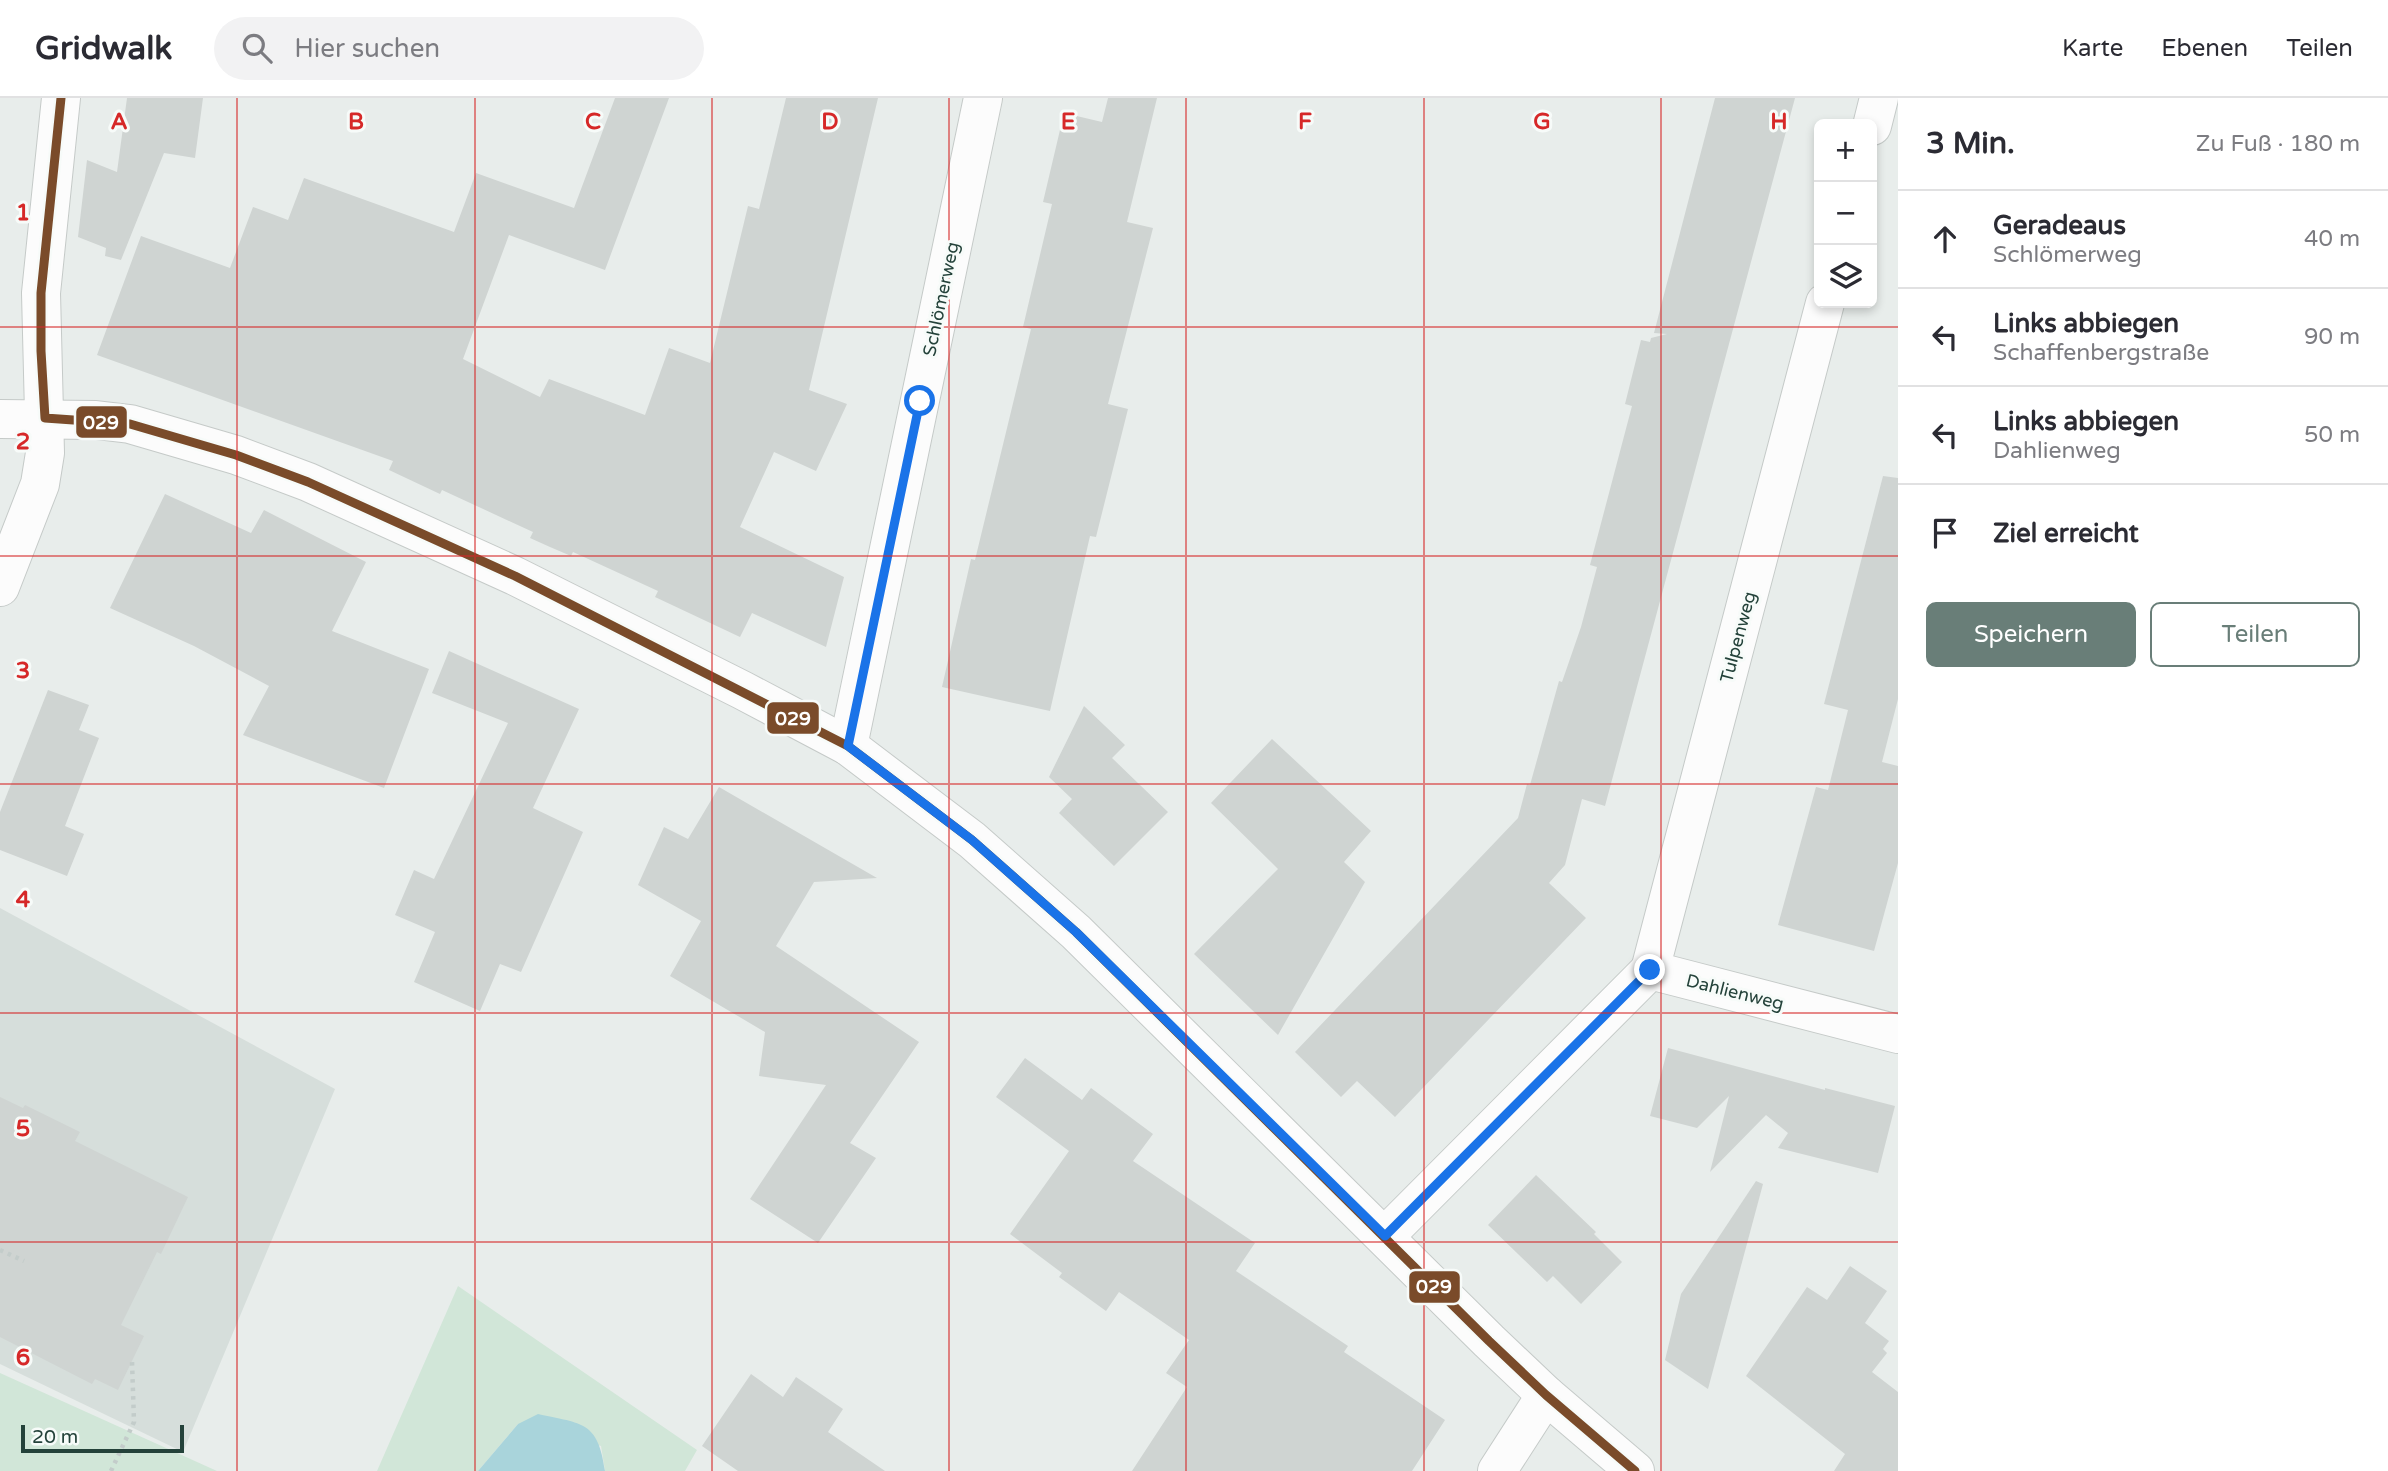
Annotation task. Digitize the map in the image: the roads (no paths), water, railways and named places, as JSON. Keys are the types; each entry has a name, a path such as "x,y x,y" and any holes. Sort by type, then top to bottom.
{"street":[{"path":"0,587 40,484 45,453 41,293 61,98"},
{"name":"Schlömerweg","path":"848,746 983,98"},
{"path":"1874,119 1879,98"},
{"name":"Tulpenweg","path":"1650,970 1824,308"},
{"path":"0,419 45,418 130,424 236,455 308,482 503,571 848,746 972,840 1076,932 1489,1342 1635,1471"},
{"path":"1385,1236 1650,970"},
{"name":"Dahlienweg","path":"1650,970 1898,1034"},
{"path":"1497,1471 1546,1395"}],"water":[{"path":"538,1414 577,1423 586,1428 598,1442 605,1471 478,1471 518,1424"}]}
